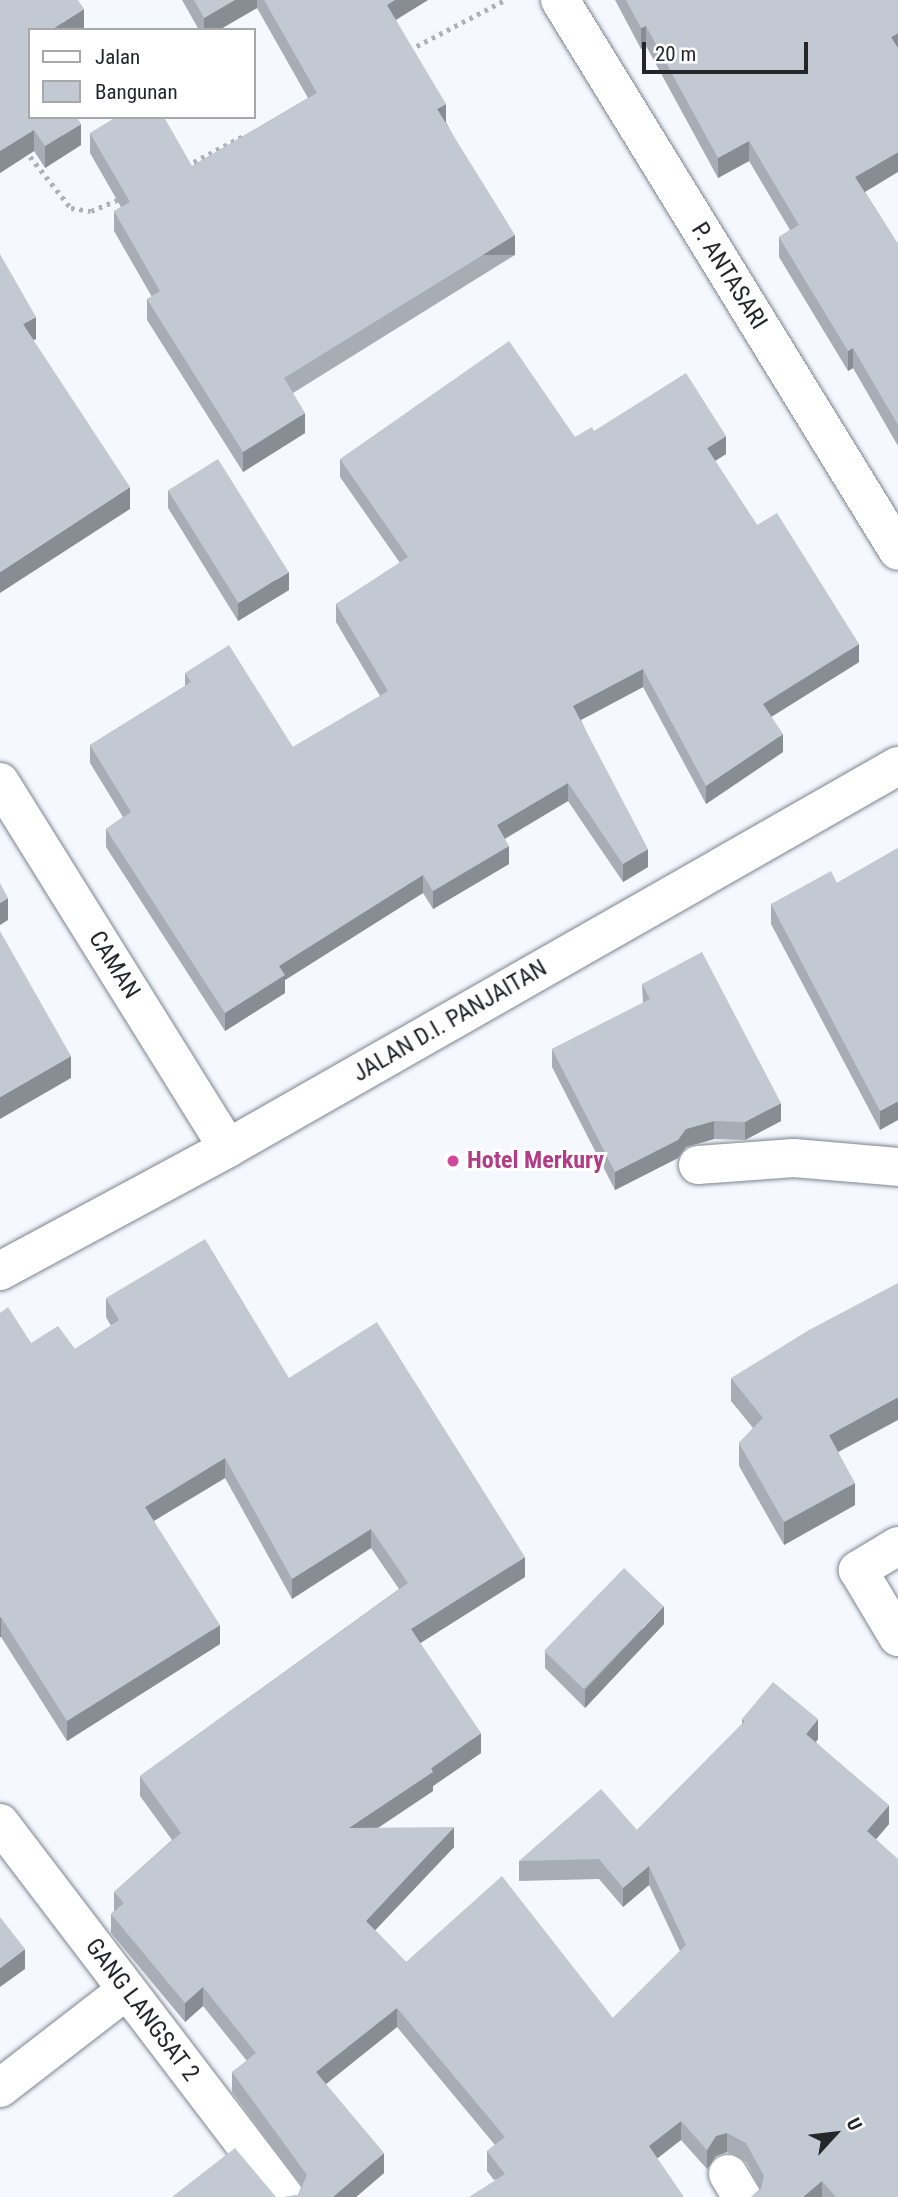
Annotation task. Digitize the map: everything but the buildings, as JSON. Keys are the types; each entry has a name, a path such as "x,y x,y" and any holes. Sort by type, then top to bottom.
{"street":[{"name":"P. ANTASARI","path":"560,0 898,551"},
{"name":"JALAN D.I. PANJAITAN","path":"0,1271 228,1148 898,766"},
{"name":"CAMAN","path":"0,782 228,1148"},
{"path":"698,1165 794,1158 898,1167"},
{"path":"898,1546 858,1570 898,1637"},
{"name":"GANG LANGSAT 2","path":"0,1823 285,2197"},
{"path":"0,2088 127,1990"}],"path":[{"path":"405,52 505,0"},
{"path":"182,168 256,130"},
{"path":"21,145 71,208 91,211 132,194"}],"place":[{"name":"Hotel Merkury","path":"453,1161"}]}
